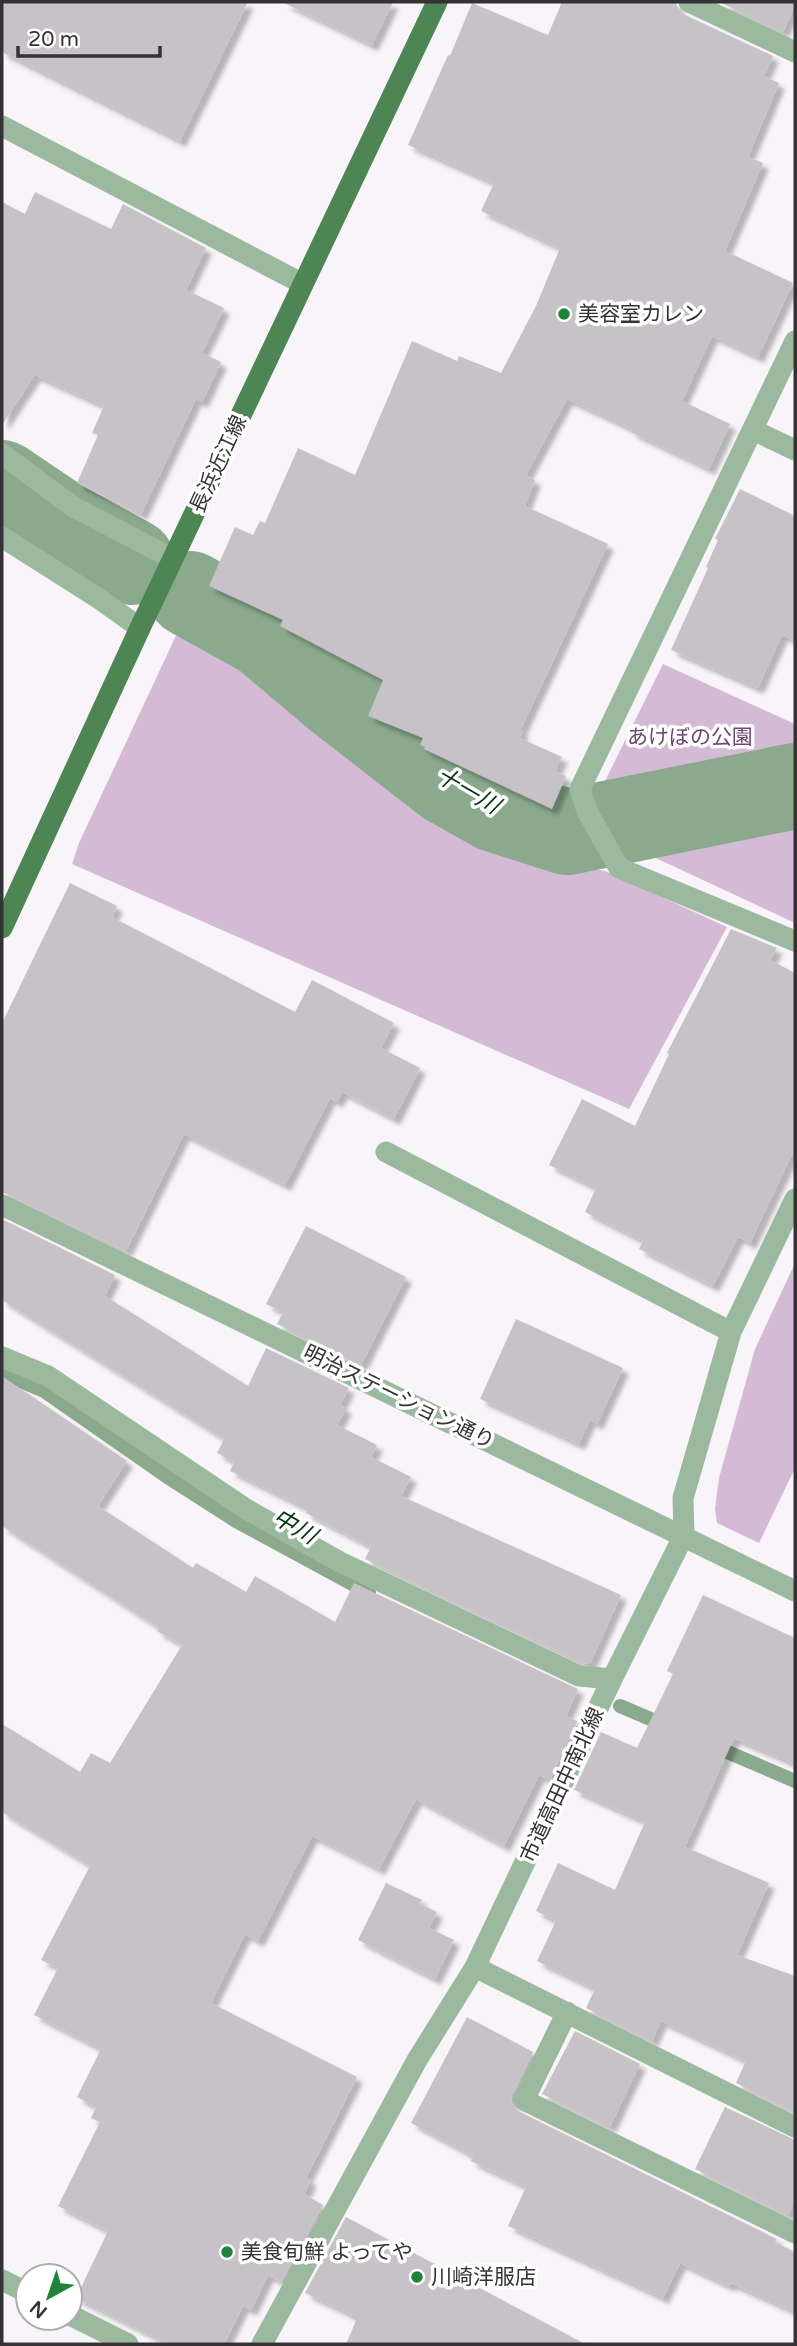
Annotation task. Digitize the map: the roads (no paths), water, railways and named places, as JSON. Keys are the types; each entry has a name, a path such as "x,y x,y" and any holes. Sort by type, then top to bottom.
{"main road":[{"name":"長浜近江線","path":"2,928 140,628 437,2"}],"street":[{"path":"689,2 795,52"},
{"path":"2,126 303,284"},
{"path":"795,341 580,789 587,811 620,868 795,942"},
{"path":"753,430 795,450"},
{"path":"2,454 72,506 173,559"},
{"path":"2,537 140,628"},
{"path":"386,1152 732,1332"},
{"name":"市道高田中南北線","path":"262,2344 417,2060 475,1967 612,1679 684,1535 683,1499 732,1332 795,1199"},
{"name":"明治ステーション通り","path":"2,1205 795,1591"},
{"path":"2,1357 48,1376 235,1502 340,1562 579,1676 612,1679"},
{"path":"475,1967 795,2127"},
{"path":"567,2012 524,2100 795,2233"},
{"path":"84,2322 128,2344"}],"waterway":[{"name":"十一川","path":"2,483 61,523 132,562"},
{"name":"十一川","path":"190,594 264,635 335,695 447,782 495,809 567,832 795,786"},
{"name":"中川","path":"2,1373 44,1391 236,1521 369,1593"},
{"name":"中川","path":"620,1706 667,1726"},
{"name":"中川","path":"711,1745 795,1781"}],"place":[{"name":"美容室カレン","path":"564,314"},
{"name":"美食旬鮮 よってや","path":"227,2252"},
{"name":"川崎洋服店","path":"417,2277"}],"park label":[{"name":"あけぼの公園","path":"690,737"}]}
